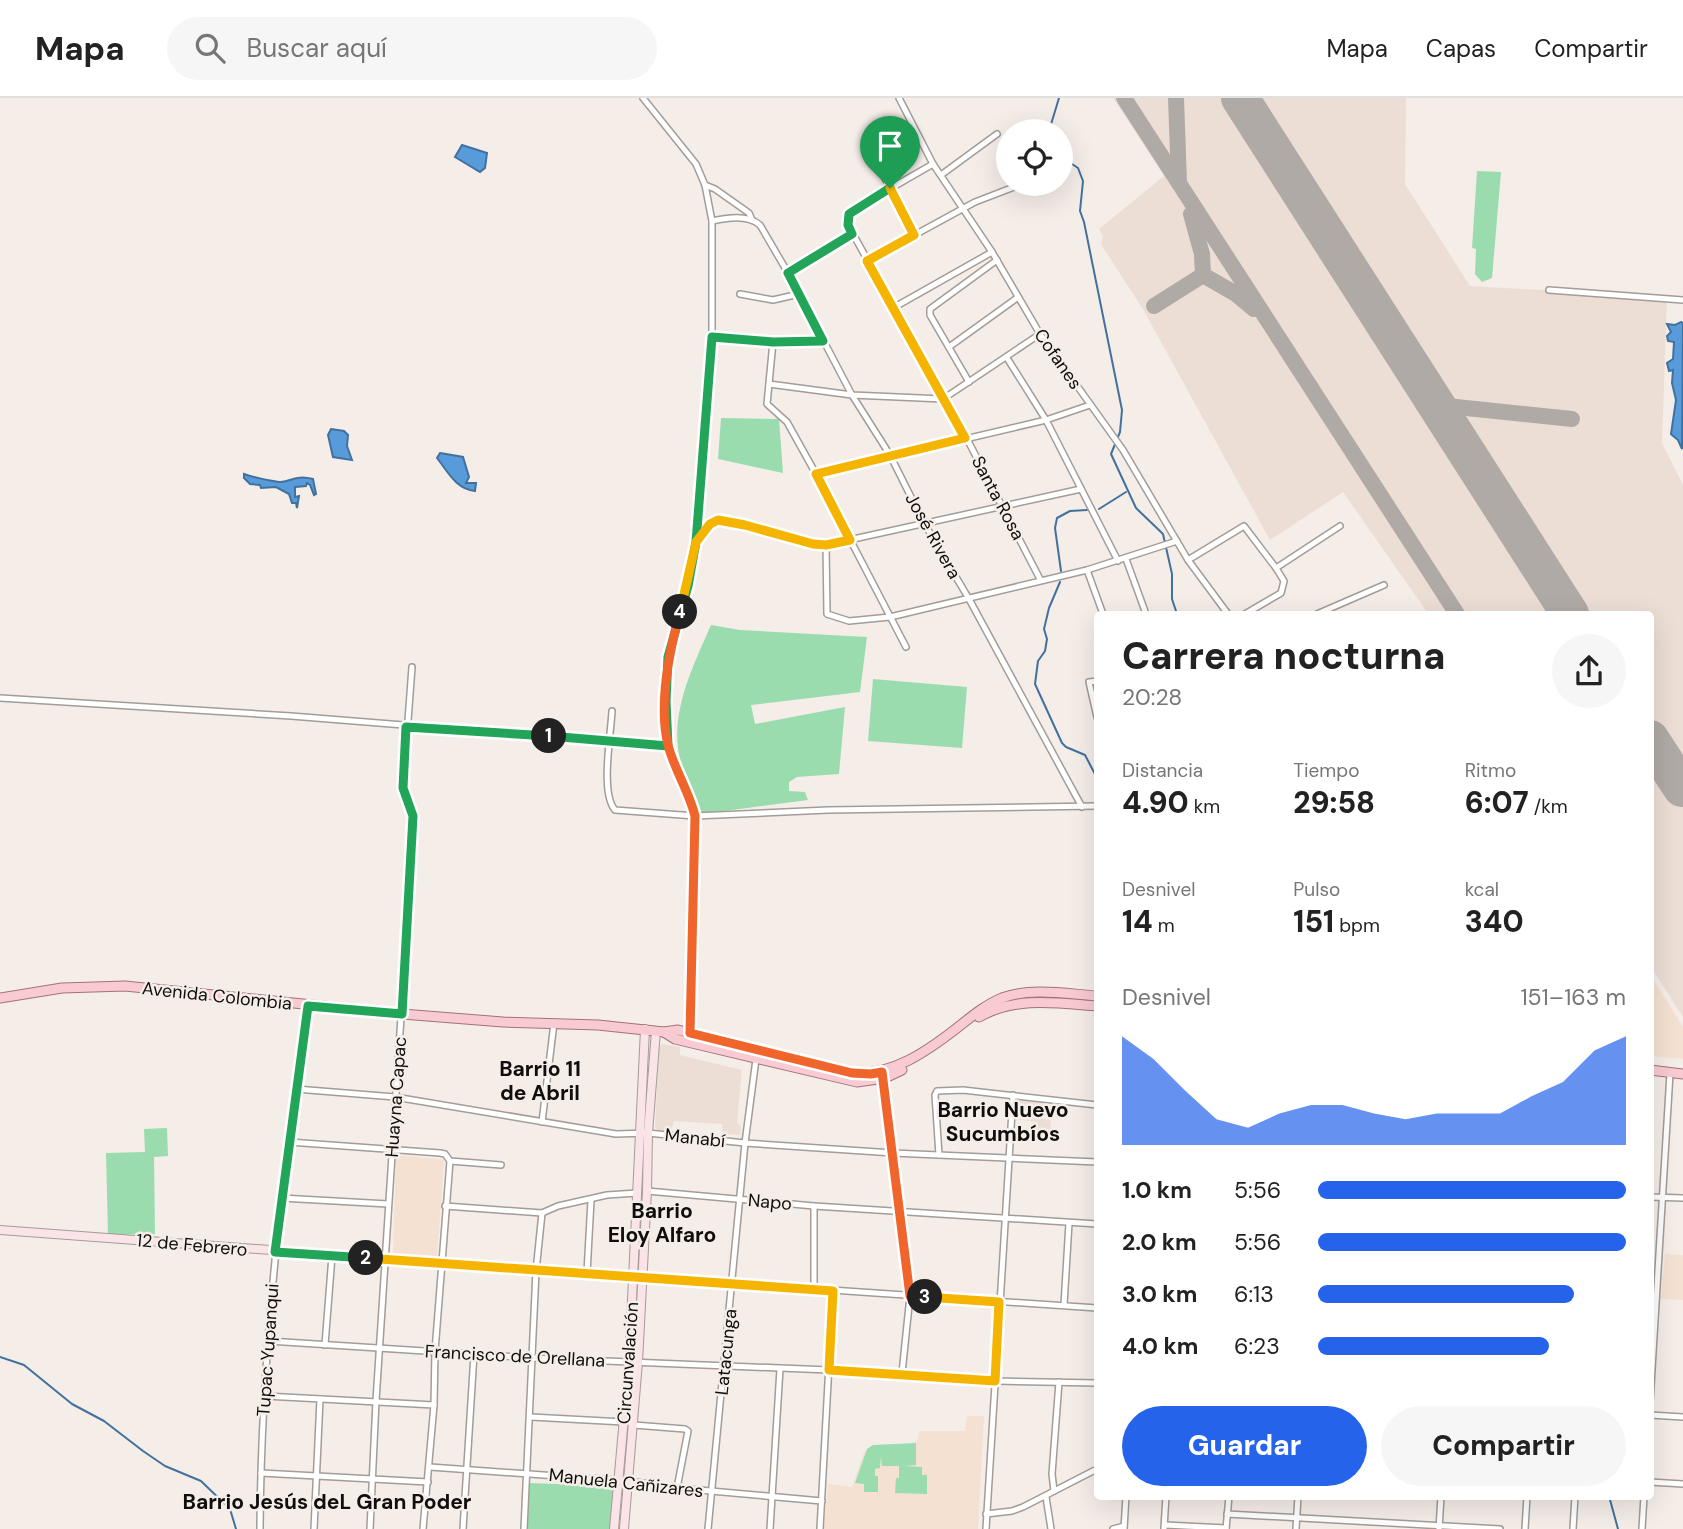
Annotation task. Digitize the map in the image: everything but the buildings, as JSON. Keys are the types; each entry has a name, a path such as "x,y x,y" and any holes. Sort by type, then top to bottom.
{"main road":[{"name":"Avenida Colombia","path":"0,998 62,988 125,986 402,1014 660,1032 678,1030 689,1038 758,1054 852,1073 882,1075 912,1066 980,1016 997,1007 1015,1002 1094,1006"},
{"name":"Avenida Colombia","path":"882,1075 909,1060 987,1005 1002,998 1030,993 1094,996"},
{"name":"Circunvalación","path":"614,1529 634,1425 634,1277 643,1134 645,1030"},
{"name":"Circunvalación","path":"624,1529 624,1422 643,1278 647,1191 643,1134 660,1032"},
{"path":"1654,1071 1683,1074"},
{"name":"12 de Febrero","path":"0,1230 634,1277"}],"street":[{"path":"643,98 696,164 705,185 712,221 712,337 696,542 688,586 668,657 666,701 668,746 695,816 689,1038"},
{"name":"Cofanes","path":"899,98 933,164 992,252 1017,298 1123,450 1188,560 1226,611"},
{"path":"941,175 996,135"},
{"path":"870,149 914,235"},
{"path":"788,273 852,234 848,225 849,214 933,164"},
{"name":"José Rivera","path":"705,185 715,188 760,225 852,395 890,455 924,523 969,599 1082,807"},
{"path":"867,261 963,209 996,195"},
{"path":"712,221 737,218 752,220"},
{"name":"Santa Rosa","path":"852,234 1040,579"},
{"path":"893,308 992,252"},
{"path":"969,382 930,315 930,309 997,260"},
{"path":"1549,290 1683,300"},
{"path":"740,294 773,300 799,294"},
{"path":"949,347 1017,298"},
{"path":"769,384 852,395 943,399 1040,334"},
{"path":"712,337 773,342 823,341"},
{"path":"773,342 767,404 788,422 906,647"},
{"path":"1007,358 1046,420 1118,561"},
{"path":"816,474 1046,420 1090,405"},
{"path":"696,542 710,524 718,520 745,525 797,542 826,545 1081,489"},
{"path":"1188,560 1244,526 1284,581 1281,593 1250,611"},
{"path":"1276,568 1340,526"},
{"path":"826,545 827,614 849,621 890,617 969,599 1040,579 1087,570 1177,541"},
{"path":"1126,559 1145,611"},
{"path":"1087,570 1101,611"},
{"path":"1324,611 1384,585"},
{"name":"Huayna Capac","path":"370,1529 413,816 403,788 412,667"},
{"path":"1094,681 1089,682 1094,704"},
{"path":"0,698 290,716 668,746"},
{"path":"612,711 608,790 610,804 615,810 695,816 828,810 1094,806"},
{"name":"Tupac Yupanqui","path":"260,1529 265,1396 275,1252 308,1006"},
{"path":"542,1122 554,1023"},
{"name":"Latacunga","path":"708,1529 745,1143 758,1054"},
{"path":"1654,1315 1670,1073"},
{"path":"882,1075 910,1296 902,1373"},
{"name":"Manabí","path":"296,1090 395,1097 616,1134 893,1153 1094,1162"},
{"path":"939,1155 935,1095 937,1091 962,1090 1094,1105"},
{"path":"985,1529 1013,1095"},
{"path":"289,1142 440,1153 445,1154 450,1161 435,1351 435,1405 423,1529"},
{"path":"450,1161 500,1165"},
{"name":"Napo","path":"445,1206 542,1213 558,1206 607,1195 647,1191 814,1206 1094,1224"},
{"path":"1654,1197 1683,1198"},
{"path":"281,1198 388,1204"},
{"path":"587,1273 591,1200"},
{"path":"814,1206 814,1290"},
{"path":"524,1529 536,1271 542,1213"},
{"path":"1064,1305 1069,1223"},
{"path":"325,1345 332,1256"},
{"name":"12 de Febrero","path":"634,1277 1094,1308"},
{"path":"820,1529 833,1291"},
{"name":"Francisco de Orellana","path":"269,1341 533,1358 902,1373 995,1381 1094,1383"},
{"path":"463,1529 474,1354"},
{"path":"770,1529 780,1369"},
{"path":"1054,1492 1052,1474 1059,1382"},
{"path":"265,1396 435,1405"},
{"path":"314,1529 320,1399"},
{"path":"1654,1415 1683,1417"},
{"path":"531,1417 624,1422"},
{"path":"634,1425 688,1431 677,1488"},
{"name":"Manuela Cañizares","path":"430,1467 623,1481 822,1502"},
{"path":"986,1514 1012,1511 1046,1497 1094,1471"},
{"path":"261,1473 428,1482"},
{"path":"1654,1482 1683,1484"},
{"path":"1046,1497 1051,1529"},
{"path":"1113,1529 1124,1527 1126,1500"},
{"path":"1166,1500 1164,1527 1226,1528 1228,1500"},
{"path":"1296,1529 1298,1500"},
{"path":"1439,1527 1441,1500"},
{"path":"1525,1529 1527,1500"},
{"path":"1573,1529 1575,1500"},
{"path":"1642,1529 1644,1500"},
{"path":"1227,1514 1500,1529"}],"shaded area":[{"path":"1113,98 1406,98 1405,184 1470,286 1667,297 1662,443 1683,485 1683,1017 1654,971 1654,611 1426,611 1343,492 1270,540 1144,311 1101,244 1103,236 1099,229 1164,176"},
{"path":"1654,980 1683,1027 1683,1059 1654,1056"},
{"path":"662,1044 680,1047 680,1055 742,1070 737,1122 741,1127 740,1135 723,1134 722,1124 674,1121 671,1131 657,1130 659,1049"},
{"path":"1015,1100 1043,1103 1042,1118 1051,1120 1050,1132 1040,1131 1036,1134 1037,1122 1013,1119"},
{"path":"396,1155 444,1160 437,1257 393,1254"},
{"path":"1665,1254 1683,1255 1683,1300 1661,1299"},
{"path":"967,1416 984,1416 978,1529 824,1529 828,1484 852,1487 864,1452 898,1445 903,1447 917,1441 920,1431 965,1431"}],"green space":[{"path":"1477,171 1501,172 1492,278 1482,282 1475,274 1476,249 1472,248"},
{"path":"721,418 779,419 783,473 718,459"},
{"path":"711,625 740,630 867,637 860,692 751,705 755,724 845,707 839,774 797,777 789,782 789,791 805,792 808,800 702,814 682,766 677,742 680,708"},
{"path":"873,679 967,687 962,748 868,741"},
{"path":"167,1128 168,1156 154,1157 155,1234 108,1235 106,1153 145,1152 144,1129"},
{"path":"916,1443 916,1465 905,1466 922,1467 922,1475 927,1475 927,1494 895,1493 899,1466 882,1466 881,1456 880,1468 875,1469 878,1492 864,1492 864,1484 855,1483 867,1449 873,1445"},
{"path":"529,1483 613,1486 610,1529 526,1529"}],"water":[{"path":"462,145 487,153 485,168 480,172 455,157"},
{"path":"1681,322 1682,449 1671,434 1676,400 1672,383 1673,370 1669,371 1667,363 1673,359 1674,342 1668,341 1667,336 1671,332 1667,324 1675,325"},
{"path":"331,429 344,431 348,435 347,446 352,460 333,457 328,435"},
{"path":"440,453 463,457 469,477 466,483 476,483 475,491 468,490 453,479 437,458"},
{"path":"244,474 279,482 297,478 313,479 316,494 314,495 307,483 306,486 295,487 295,497 299,496 297,508 289,494 276,487 261,488 260,485 250,484"}],"waterway":[{"path":"1053,119 1059,98"},
{"path":"1073,165 1078,168 1083,181 1080,211 1122,410 1120,432 1111,454 1136,508 1163,534 1172,574 1172,599 1176,611"},
{"path":"1099,509 1126,492"},
{"path":"1061,571 1055,528 1057,518 1070,511 1087,510"},
{"path":"1060,582 1049,608 1044,629 1047,639 1045,651 1038,661 1035,684 1062,743 1085,755 1094,772"},
{"path":"0,1357 24,1365 72,1404 104,1421 165,1466 201,1481 230,1509 236,1529"},
{"path":"1610,1500 1618,1529"}],"taxiway":[{"path":"1124,98 1455,611"},
{"path":"1176,98 1179,183"},
{"path":"1191,214 1202,254 1203,275 1236,294 1254,309"},
{"path":"1154,306 1203,275"},
{"path":"1437,405 1572,419"}],"runway":[{"path":"1240,98 1568,611"},
{"path":"1654,745 1682,788"}],"district":[{"name":"Barrio 11 de Abril","path":"540,1081"},
{"name":"Barrio Nuevo Sucumbíos","path":"1003,1122"},
{"name":"Barrio Eloy Alfaro","path":"662,1223"},
{"name":"Barrio Jesús deL Gran Poder","path":"327,1502"}],"route":[{"path":"890,188 849,214 847,219 852,234 788,273 823,341 773,342 712,337 696,542 688,586 668,657 668,746 406,727 403,788 413,816 402,1014 308,1006 275,1252 833,1291 829,1370 995,1381 999,1302 910,1296 882,1072 852,1073 690,1033 695,816 668,746 666,701 668,657 688,586 696,542 710,524 718,520 745,525 797,542 826,545 850,540 816,474 965,438 867,261 914,235 890,188"}]}
